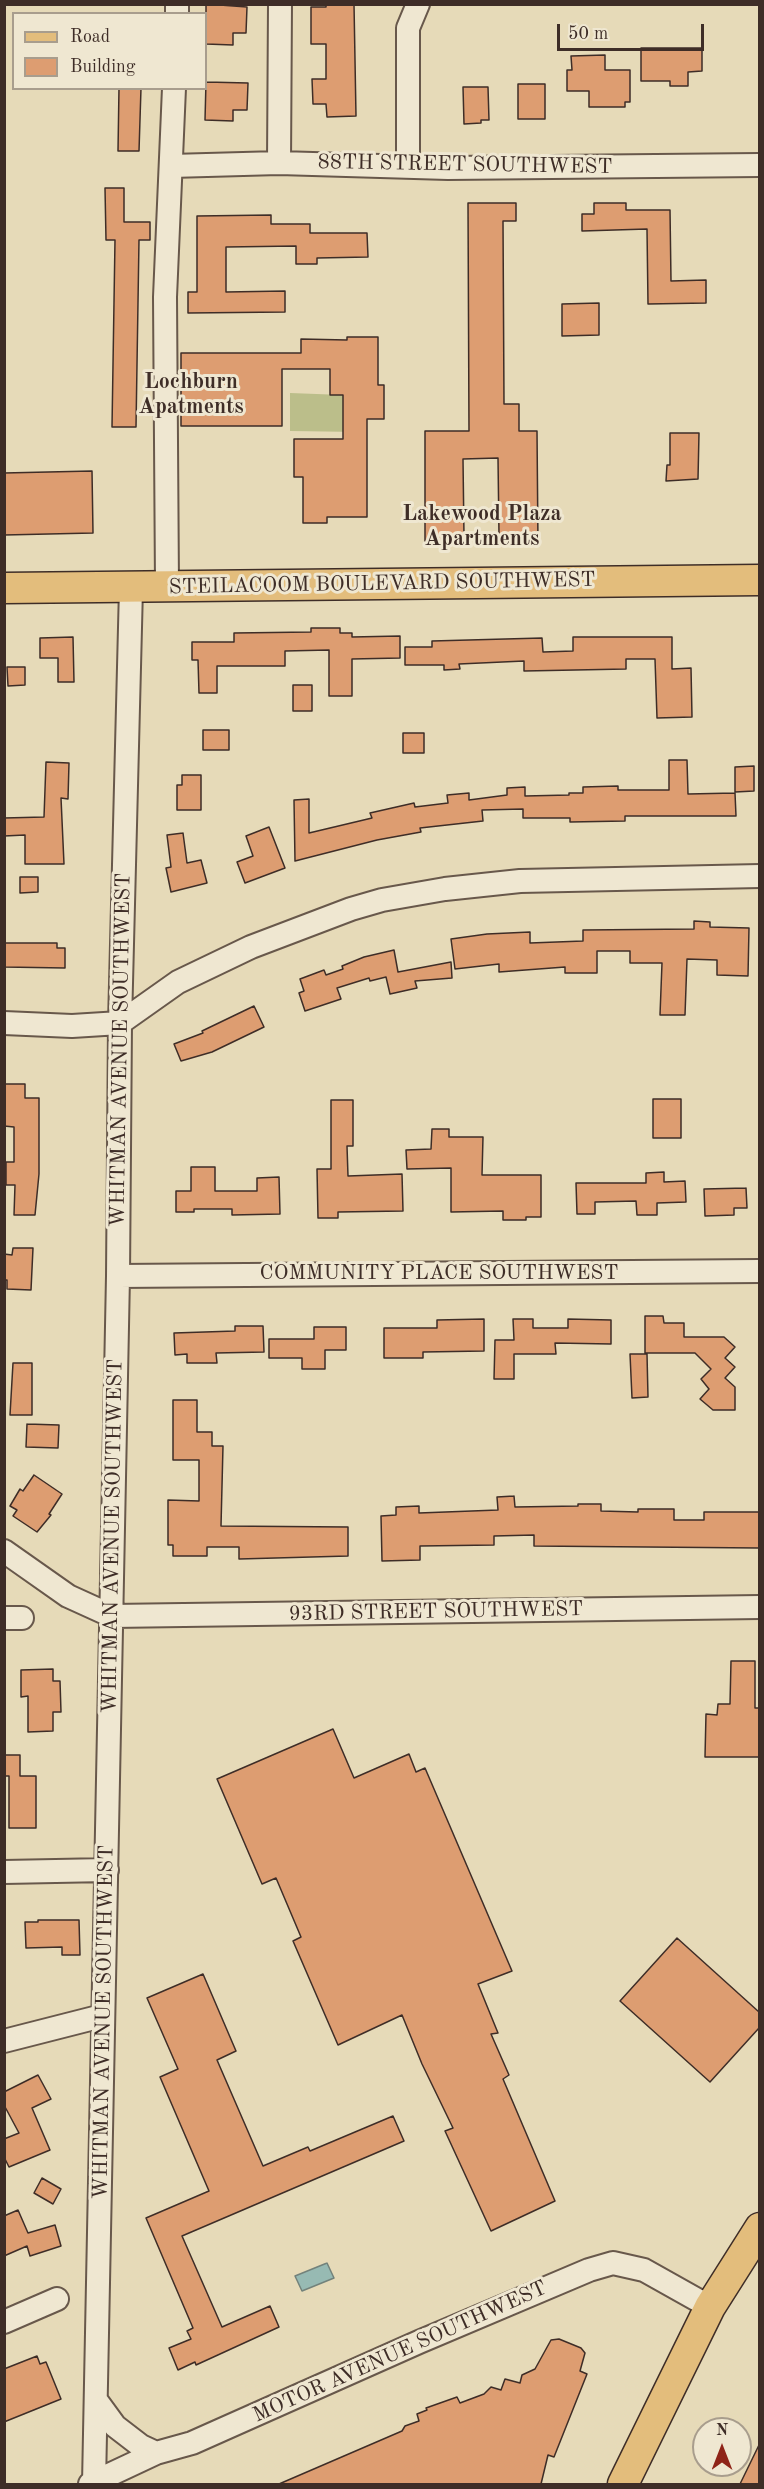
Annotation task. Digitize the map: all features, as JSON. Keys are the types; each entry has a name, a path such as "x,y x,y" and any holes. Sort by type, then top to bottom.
{"main road":[{"name":"STEILACOOM BOULEVARD SOUTHWEST","path":"4,588 759,580"},
{"path":"623,2484 710,2307 759,2228"}],"street":[{"path":"279,163 280,4"},
{"path":"408,165 408,28 418,4"},
{"path":"167,586 165,297 174,90"},
{"name":"88TH STREET SOUTHWEST","path":"171,166 279,163 408,165 448,168 759,165"},
{"name":"WHITMAN AVENUE SOUTHWEST","path":"93,2484 112,1616 120,1023 131,588"},
{"path":"4,1023 72,1026 120,1023 178,982 251,947 306,925 382,900 445,889 520,881 759,876"},
{"name":"COMMUNITY PLACE SOUTHWEST","path":"118,1276 759,1270"},
{"path":"4,1551 68,1596 112,1616"},
{"name":"93RD STREET SOUTHWEST","path":"112,1616 759,1607"},
{"path":"4,1872 107,1870"},
{"path":"4,2041 102,2016"},
{"name":"MOTOR AVENUE SOUTHWEST","path":"93,2484 156,2453 192,2443 419,2342 589,2270 613,2263 644,2270 710,2307"},
{"path":"4,2322 57,2299"},
{"path":"96,2400 115,2426 141,2446 156,2453"}],"green space":[{"path":"290,393 343,395 343,418 359,419 360,432 290,431"}],"water":[{"path":"327,2263 334,2278 302,2291 295,2276"}],"building":[{"path":"206,4 247,7 246,33 233,33 233,45 207,44"},
{"path":"326,4 354,4 356,116 327,117 326,104 313,104 312,79 326,79 326,44 311,44 311,7 326,7"},
{"path":"641,48 702,48 702,71 688,72 688,86 670,86 670,81 641,81"},
{"path":"605,55 605,70 630,70 630,102 625,102 625,107 589,107 589,91 567,91 567,70 572,70 571,56"},
{"path":"207,82 248,83 247,110 233,110 233,121 205,120"},
{"path":"518,84 545,84 545,119 518,119"},
{"path":"463,87 488,87 489,120 464,124"},
{"path":"119,90 141,90 139,151 118,151"},
{"path":"105,188 124,188 124,222 150,222 150,240 139,240 136,427 112,427 115,240 106,240"},
{"path":"468,203 516,203 516,221 503,221 504,404 519,404 519,431 537,431 538,545 513,546 513,535 499,535 498,458 463,459 464,537 450,537 450,546 425,546 425,431 469,431"},
{"path":"594,203 626,203 626,210 670,210 671,281 706,280 706,303 648,304 647,229 582,231 582,214 594,214"},
{"path":"271,215 271,224 310,224 310,233 367,233 368,257 317,258 317,264 296,264 296,246 226,247 226,292 285,291 285,312 188,313 188,292 197,292 197,216"},
{"path":"599,303 599,335 562,336 562,304"},
{"path":"347,337 378,337 378,385 384,385 384,419 367,419 367,517 327,517 327,523 303,523 303,477 294,477 294,439 343,439 343,395 330,395 330,369 282,369 282,426 181,426 181,353 301,353 301,339 347,340"},
{"path":"670,433 699,433 698,479 666,481 667,465 670,465"},
{"path":"92,471 93,533 4,535 4,473"},
{"path":"311,628 340,628 340,633 352,633 352,637 400,636 400,658 352,659 352,696 329,696 329,650 285,651 285,666 217,666 217,693 199,693 198,660 192,660 192,642 234,642 234,633 311,632"},
{"path":"73,637 74,682 58,682 58,658 40,658 40,638"},
{"path":"573,637 672,637 672,669 691,668 692,717 657,718 655,659 626,659 626,669 524,671 524,661 459,664 460,669 444,670 444,665 405,665 405,647 432,647 432,641 542,638 543,652 573,651"},
{"path":"7,667 25,667 25,685 8,686"},
{"path":"293,685 312,685 312,711 293,711"},
{"path":"203,730 229,730 229,750 203,750"},
{"path":"403,733 424,733 424,753 403,753"},
{"path":"669,760 687,760 688,794 735,793 736,816 625,816 625,821 570,822 570,818 523,818 523,809 482,810 483,821 420,828 421,832 377,840 295,861 294,800 309,799 309,833 372,818 370,813 414,803 415,807 448,803 447,795 469,793 469,800 507,795 507,788 525,787 525,796 583,793 583,787 618,786 618,790 669,790"},
{"path":"46,762 69,763 68,799 61,798 64,864 25,864 25,835 4,836 4,818 44,817"},
{"path":"754,766 754,791 735,792 735,767"},
{"path":"182,775 201,775 201,810 177,810 177,785 182,785"},
{"path":"269,827 285,868 245,883 237,862 253,856 246,836"},
{"path":"183,833 187,863 201,860 207,883 171,892 166,868 171,867 167,835"},
{"path":"20,877 38,877 38,892 20,893"},
{"path":"694,921 710,922 710,927 749,928 748,976 717,975 717,960 687,959 685,1015 660,1015 662,963 630,963 630,951 597,951 597,973 565,973 565,967 499,972 499,964 455,969 451,939 487,934 530,932 530,943 583,941 583,930 694,929"},
{"path":"4,943 57,943 57,948 65,948 65,968 4,967"},
{"path":"394,950 398,972 451,962 452,978 415,981 417,988 390,994 386,977 370,981 369,978 337,988 341,999 305,1011 299,993 304,991 300,979 324,970 326,975 343,969 342,966 364,957"},
{"path":"254,1006 264,1027 212,1052 181,1061 174,1044 203,1033 202,1031"},
{"path":"4,1084 25,1084 25,1098 39,1098 39,1174 35,1215 14,1215 15,1185 6,1185 6,1162 14,1162 14,1127 4,1126"},
{"path":"653,1099 681,1099 681,1138 653,1138"},
{"path":"331,1100 353,1100 353,1146 347,1146 348,1176 402,1174 403,1211 338,1212 338,1218 318,1218 317,1169 331,1169"},
{"path":"432,1129 449,1129 449,1137 483,1137 482,1175 541,1175 541,1217 526,1217 526,1220 503,1220 503,1211 451,1212 451,1168 407,1169 406,1150 431,1149"},
{"path":"191,1167 215,1167 215,1191 257,1191 257,1178 279,1177 280,1214 232,1215 232,1209 194,1209 194,1212 176,1212 176,1191 191,1191"},
{"path":"664,1172 664,1182 685,1181 686,1202 657,1203 657,1215 637,1215 636,1201 595,1202 595,1214 577,1214 576,1183 646,1183 646,1173"},
{"path":"746,1188 747,1208 734,1208 734,1215 705,1216 704,1189"},
{"path":"13,1248 33,1248 31,1290 7,1289 7,1280 4,1280 4,1254 12,1255"},
{"path":"645,1316 663,1316 664,1323 684,1323 684,1337 724,1337 735,1347 725,1358 735,1367 725,1378 735,1387 735,1410 713,1410 700,1399 709,1389 701,1379 711,1369 695,1353 645,1353"},
{"path":"484,1319 484,1351 423,1352 423,1358 384,1358 384,1328 437,1328 437,1320"},
{"path":"513,1319 533,1319 533,1328 568,1328 568,1319 611,1320 611,1344 555,1343 556,1354 514,1354 514,1379 494,1379 495,1340 514,1340"},
{"path":"235,1326 263,1326 264,1352 216,1353 217,1363 187,1363 187,1354 175,1355 174,1333 235,1331"},
{"path":"314,1327 346,1327 346,1350 325,1350 325,1369 302,1369 302,1358 269,1358 269,1339 314,1339"},
{"path":"630,1354 647,1354 648,1397 632,1398"},
{"path":"13,1363 32,1363 32,1415 10,1415"},
{"path":"173,1400 197,1400 197,1432 212,1432 212,1446 223,1446 221,1526 348,1527 348,1556 239,1559 239,1547 207,1547 207,1556 173,1556 173,1545 168,1545 168,1500 199,1501 199,1460 173,1460"},
{"path":"27,1424 59,1425 58,1448 26,1447"},
{"path":"34,1475 62,1494 49,1514 51,1515 37,1532 13,1516 17,1510 10,1506 20,1489 23,1491"},
{"path":"514,1496 515,1507 601,1504 601,1511 638,1512 638,1509 674,1509 674,1520 704,1520 704,1512 759,1512 759,1548 534,1546 534,1535 494,1536 494,1545 420,1546 420,1560 382,1561 381,1516 396,1515 396,1507 419,1506 419,1513 498,1510 497,1497"},
{"path":"731,1661 755,1661 755,1708 759,1708 759,1757 705,1757 706,1714 717,1715 718,1704 730,1704"},
{"path":"53,1669 53,1681 60,1681 61,1712 53,1712 53,1731 28,1732 28,1696 21,1697 21,1670"},
{"path":"333,1729 354,1778 409,1754 416,1772 425,1768 512,1971 478,1984 498,2033 491,2034 509,2075 503,2079 555,2201 491,2231 445,2131 453,2128 422,2064 402,2015 338,2045 293,1941 301,1937 276,1878 262,1884 217,1779"},
{"path":"4,1755 20,1755 20,1776 36,1776 36,1828 9,1828 9,1776 4,1776"},
{"path":"38,1920 79,1920 80,1955 62,1955 62,1947 26,1948 25,1922 38,1922"},
{"path":"677,1938 759,2012 759,2028 710,2082 620,2001"},
{"path":"203,1974 236,2051 217,2060 263,2166 308,2147 310,2151 393,2116 404,2141 182,2236 222,2327 270,2306 279,2327 196,2365 195,2362 178,2370 169,2348 191,2339 187,2331 193,2328 146,2218 209,2191 160,2077 178,2069 147,1998"},
{"path":"38,2075 51,2099 32,2108 50,2150 9,2167 4,2157 4,2139 19,2133 4,2105 4,2092"},
{"path":"42,2178 61,2189 53,2204 34,2193"},
{"path":"18,2210 28,2233 55,2225 61,2246 30,2256 27,2246 4,2256 4,2216"},
{"path":"559,2339 581,2348 585,2353 580,2371 587,2374 554,2457 548,2455 541,2484 279,2484 402,2431 405,2426 419,2421 417,2414 427,2410 426,2408 457,2397 460,2403 484,2394 491,2387 501,2390 505,2379 520,2383 522,2375 535,2369 551,2340"},
{"path":"37,2356 40,2364 46,2362 61,2399 4,2422 4,2369"},
{"path":"759,2445 759,2484 740,2484 743,2477 752,2477 752,2459"}],"district":[{"name":"Lochburn Apatments","path":"191,394"},
{"name":"Lakewood Plaza Apartments","path":"482,526"}]}
